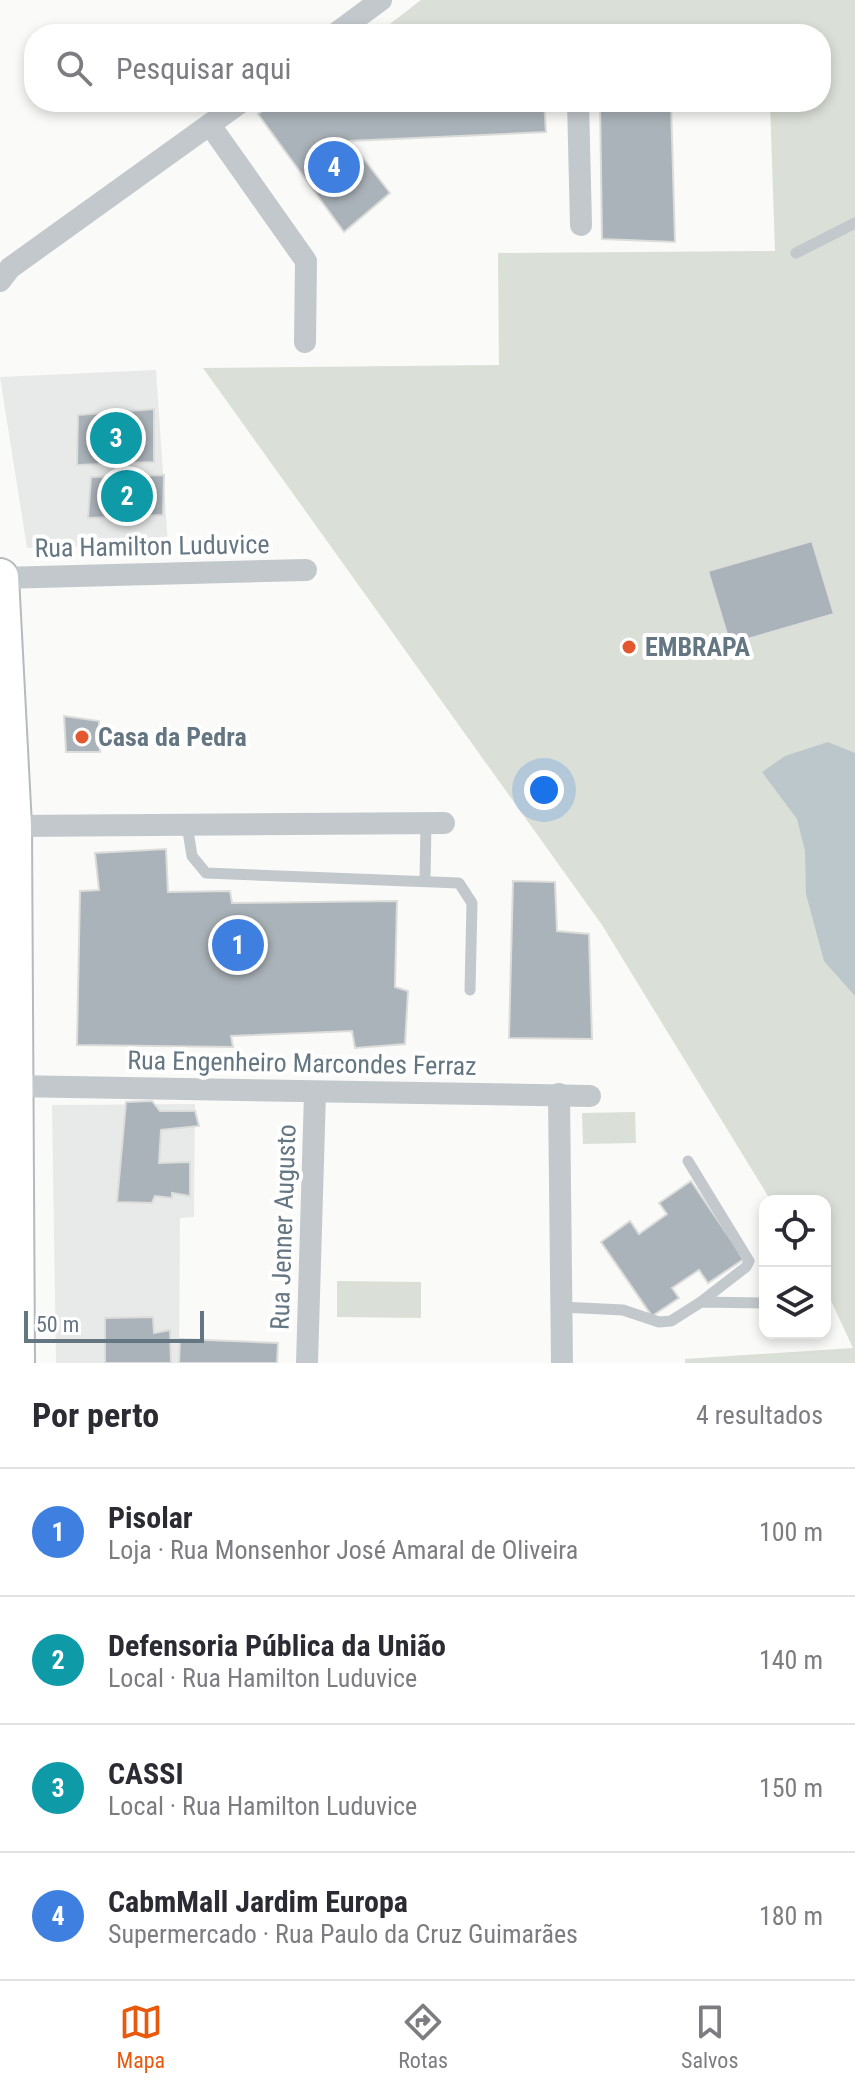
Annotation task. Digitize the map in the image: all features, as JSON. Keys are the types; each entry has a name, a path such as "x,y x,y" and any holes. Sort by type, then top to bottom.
{"main road":[{"path":"0,577 13,826 12,1086 16,1363"}],"street":[{"path":"349,24 381,0"},
{"path":"3,272 228,112"},
{"path":"578,112 581,225"},
{"path":"210,125 306,261 305,342"},
{"name":"Rua Hamilton Luduvice","path":"0,577 306,570"},
{"path":"13,826 435,823"},
{"name":"Rua Engenheiro Marcondes Ferraz","path":"12,1086 590,1096"},
{"name":"Rua Jenner Augusto","path":"307,1363 315,1093"},
{"path":"559,1094 562,1363"}],"lane":[{"path":"796,253 855,223"},
{"path":"425,880 435,823"},
{"path":"187,825 192,856 206,873 459,883 472,903 470,990"},
{"path":"562,1307 623,1310 659,1322 671,1321 746,1267 749,1261 688,1161"},
{"path":"701,1302 759,1303"}],"shaded area":[{"name":"EMBRAPA","path":"421,0 855,0 855,1363 685,1363 685,1359 853,1348 831,1301 831,1195 767,1195 602,925 203,368 499,365 498,253 775,251 770,112 831,112 831,24 390,24"},
{"path":"156,370 168,546 27,548 0,377"},
{"path":"828,742 855,753 855,996 824,961 806,894 805,851 797,819 762,772 785,756"},
{"path":"195,1104 194,1217 180,1218 179,1363 56,1363 52,1105"},
{"path":"635,1112 636,1143 583,1144 582,1113"},
{"path":"337,1281 421,1282 421,1318 337,1317"}],"building":[{"path":"545,112 546,132 350,141 390,193 344,232 258,114"},
{"path":"600,112 671,112 675,242 602,239"},
{"path":"154,409 154,462 77,465 78,415"},
{"path":"164,475 163,515 88,518 91,477"},
{"path":"812,541 834,614 730,644 708,571"},
{"name":"Casa da Pedra","path":"64,716 99,721 100,752 66,752"},
{"path":"166,849 168,892 230,891 232,903 397,901 395,987 408,991 405,1044 355,1048 352,1031 231,1036 233,1047 77,1045 80,891 99,890 95,853"},
{"path":"513,881 555,882 557,931 589,934 592,1039 509,1038"},
{"path":"152,1101 160,1111 195,1111 199,1126 161,1130 159,1163 190,1162 190,1196 172,1193 172,1198 155,1196 152,1203 117,1202 126,1102"},
{"path":"691,1181 744,1259 708,1283 699,1270 672,1288 679,1298 652,1316 601,1242 630,1221 639,1234 667,1214 659,1203"},
{"path":"153,1317 154,1333 170,1330 171,1363 105,1363 105,1318"},
{"path":"180,1339 278,1343 277,1363 179,1363"}],"place":[{"name":"CabmMall Jardim Europa","path":"334,167"},
{"name":"CASSI","path":"116,438"},
{"name":"Defensoria Pública da União","path":"127,496"},
{"name":"EMBRAPA","path":"629,647"},
{"name":"Casa da Pedra","path":"82,737"},
{"name":"Pisolar","path":"238,945"}]}
